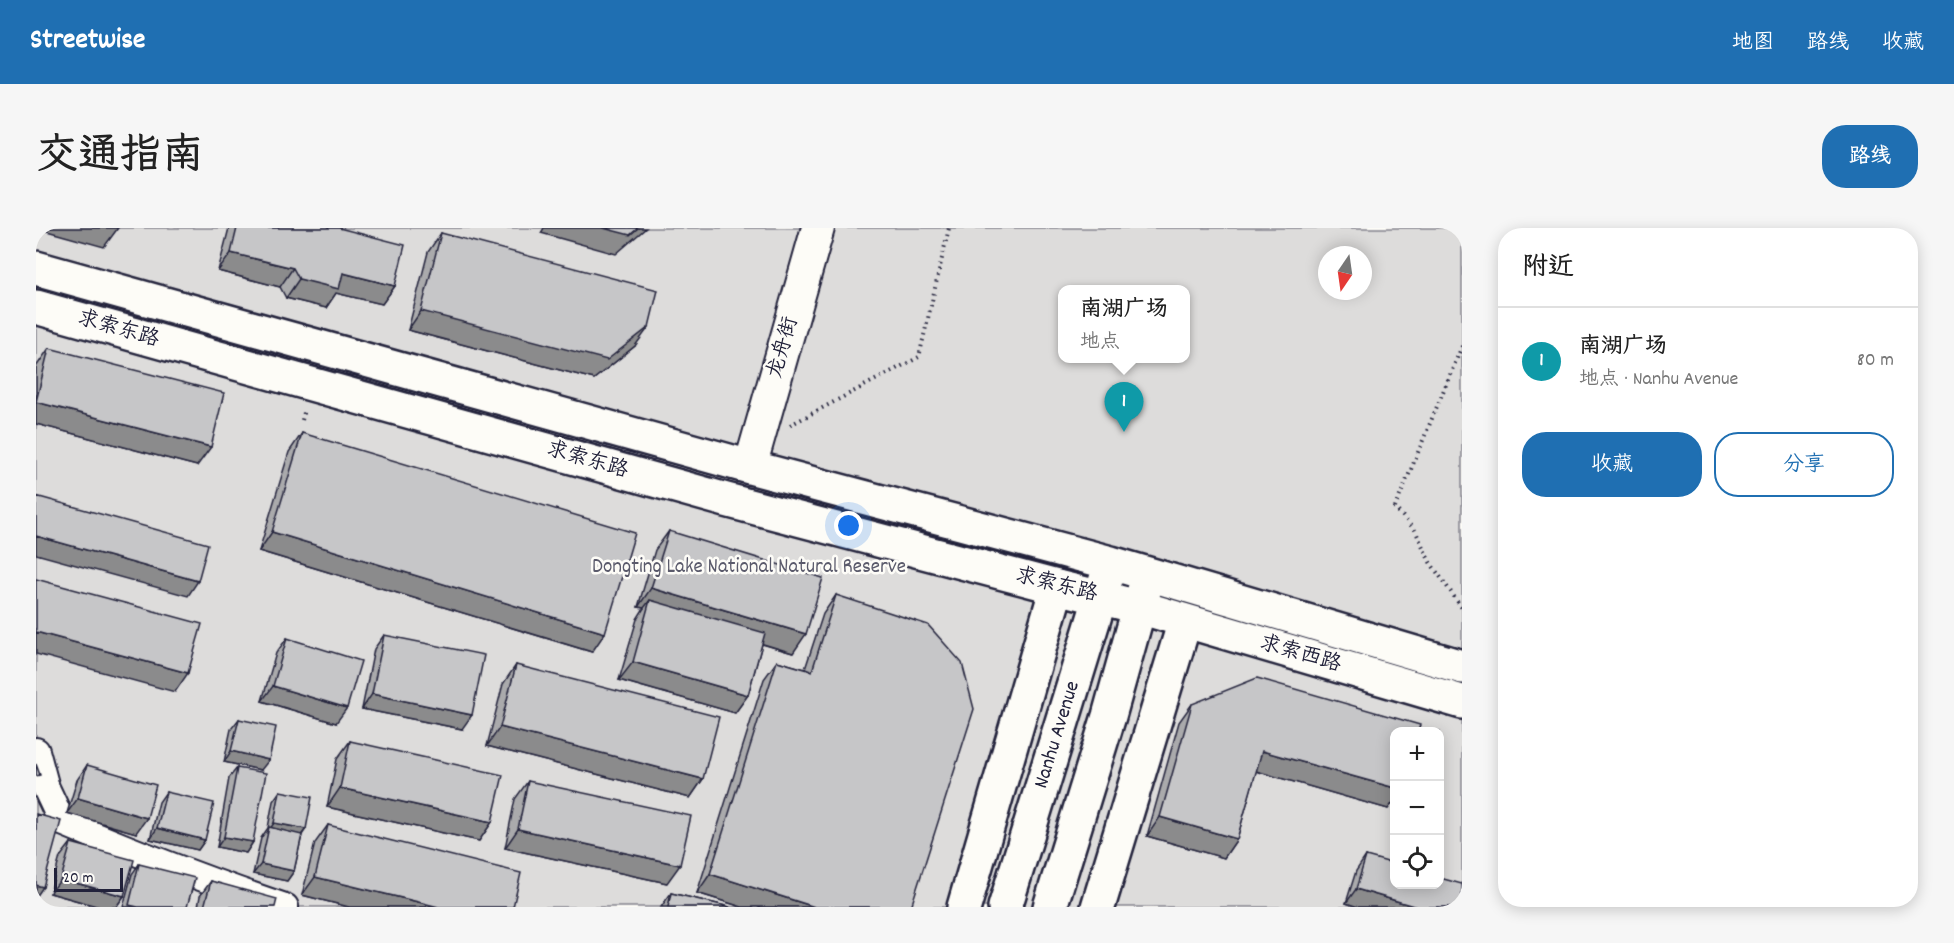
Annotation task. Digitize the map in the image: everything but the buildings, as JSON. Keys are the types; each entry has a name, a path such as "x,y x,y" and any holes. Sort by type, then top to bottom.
{"main road":[{"name":"求索东路","path":"36,268 754,455 1462,667"},
{"name":"求索东路","path":"36,308 714,496 1139,607"},
{"name":"Nanhu Avenue","path":"1005,907 1112,563"},
{"name":"Nanhu Avenue","path":"1050,907 1109,716 1149,575"},
{"path":"964,907 1057,587"},
{"name":"求索西路","path":"1139,607 1462,702"},
{"path":"1098,907 1185,621"}],"street":[{"name":"龙舟街","path":"754,455 818,228"},
{"path":"36,751 46,788 62,822 137,854 285,907"}],"path":[{"path":"754,455 919,357 949,228"},
{"path":"1462,346 1395,508 1414,530 1430,562 1462,608"}],"green space":[{"name":"Dongting Lake National Natural Reserve","path":"36,228 1462,228 1462,907 36,907"}],"place":[{"name":"南湖广场","path":"1124,432"}]}
